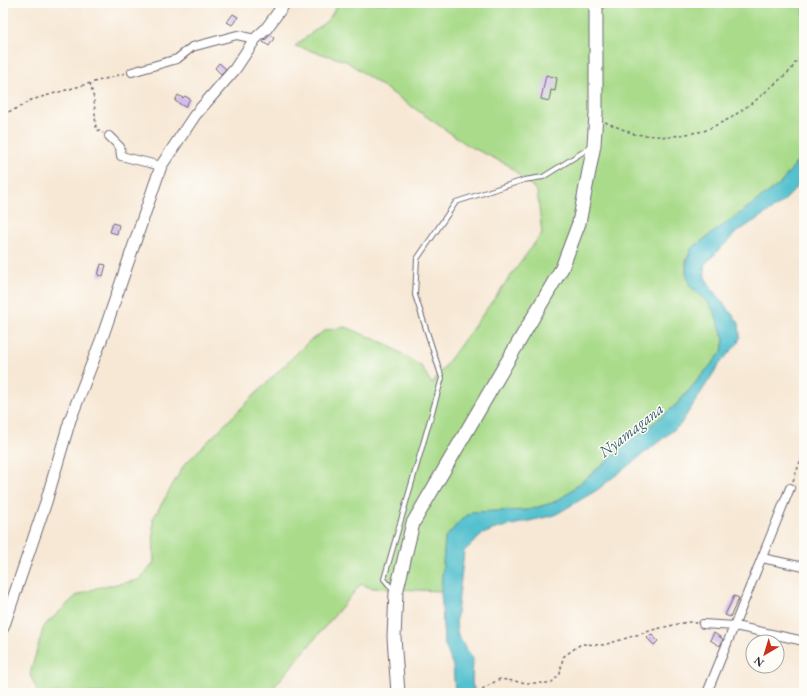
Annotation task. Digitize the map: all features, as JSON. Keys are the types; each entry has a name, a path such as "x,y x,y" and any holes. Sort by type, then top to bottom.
{"main road":[{"path":"398,693 394,636 396,593 412,523 562,268 579,223 594,145 596,114 596,3"}],"street":[{"path":"3,628 46,502 70,420 102,338 161,166 195,115 235,69 255,39 266,29 285,3"},
{"path":"132,72 177,59 192,47 237,35 255,39"},
{"path":"109,136 120,147 121,156 161,166"},
{"path":"706,693 790,488"},
{"path":"762,558 804,567"},
{"path":"703,624 734,626 804,641"}],"lane":[{"path":"396,593 384,579 442,378 415,295 417,259 456,202 524,180 543,178 594,145"}],"path":[{"path":"596,114 603,121 634,134 668,138 704,131 731,118 756,100 791,70 798,60 804,57"},
{"path":"3,114 18,108 30,100 132,72"},
{"path":"90,84 94,100 96,129 109,136"},
{"path":"790,488 804,451"},
{"path":"482,689 500,679 527,683 550,683 560,674 563,657 581,644 604,645 687,622 703,624"}],"green space":[{"path":"339,3 804,3 804,153 780,184 692,248 686,260 686,273 690,286 709,303 715,314 724,339 722,352 677,404 563,497 552,503 528,510 472,512 462,519 445,538 441,591 371,588 361,584 269,693 38,693 30,674 44,626 76,596 96,588 139,580 154,563 153,519 184,465 308,342 326,330 346,327 386,344 421,366 432,384 542,233 537,191 508,165 469,146 346,61 295,46 328,20"}],"water":[{"path":"804,153 804,177 791,194 782,203 737,232 704,265 705,277 711,288 739,323 740,337 738,343 720,363 680,425 597,490 555,515 495,529 483,534 464,551 456,623 458,636 473,659 472,684 476,693 455,693 453,666 444,642 441,591 445,538 462,519 472,512 528,510 552,503 563,497 677,404 722,352 724,339 715,314 709,303 690,286 686,273 687,260 692,248 780,184"}],"building":[{"path":"233,14 238,17 232,25 227,22"},
{"path":"270,35 274,38 269,46 263,42"},
{"path":"219,63 226,69 221,74 215,68"},
{"path":"546,75 557,78 555,91 551,90 549,101 541,99"},
{"path":"178,95 183,98 185,96 190,99 185,107 175,101"},
{"path":"113,223 119,225 117,234 110,232"},
{"path":"101,264 106,265 103,276 98,275"},
{"path":"734,596 739,598 730,617 725,615"},
{"path":"714,633 723,639 720,646 710,640"},
{"path":"651,634 658,641 654,645 647,638"}],"water label":[{"name":"Nyamagana","path":"631,430"}]}
